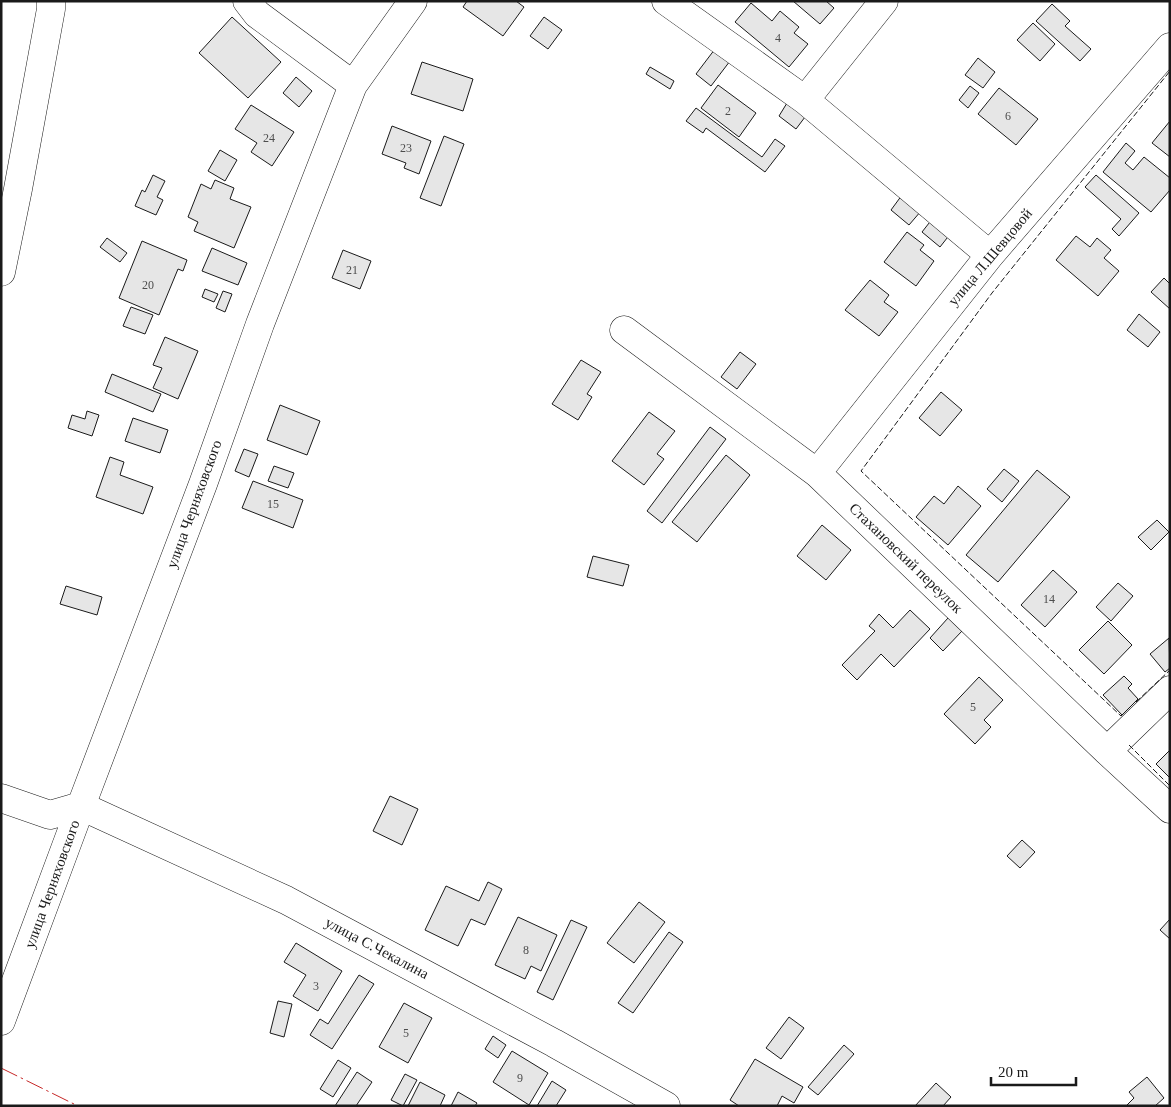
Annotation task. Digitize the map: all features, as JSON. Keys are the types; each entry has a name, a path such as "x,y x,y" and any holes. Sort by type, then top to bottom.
{"street":[{"path":"247,1 257,14 353,85"},
{"name":"улица Черняховского","path":"1,1021 199,494 260,324 353,85 413,1"},
{"path":"666,1 806,100 990,255"},
{"path":"806,100 884,1"},
{"path":"1,272 53,4"},
{"name":"улица Л.Шевцовой","path":"817,473 990,255 1170,47"},
{"name":"Стахановский переулок","path":"624,330 817,473 1170,809"},
{"path":"1107,751 1170,690"},
{"path":"1,798 50,815 81,806"},
{"name":"улица С.Чекалина","path":"81,806 286,900 554,1043 666,1106"}],"building":[{"path":"467,1 516,1 524,7 503,36 463,7"},
{"path":"793,1 826,1 834,8 820,24"},
{"path":"751,3 772,21 780,11 799,27 794,33 808,44 789,67 735,22"},
{"path":"1052,4 1070,21 1065,26 1091,49 1080,61 1036,21"},
{"path":"232,17 281,62 248,98 199,53"},
{"path":"544,17 562,30 548,49 530,36"},
{"path":"1033,23 1055,44 1040,61 1017,40"},
{"path":"715,49 730,61 711,86 696,74"},
{"path":"978,58 995,72 983,88 965,75"},
{"path":"422,62 473,79 463,111 411,94"},
{"path":"650,67 674,81 670,89 646,74"},
{"path":"296,77 312,91 299,107 283,93"},
{"path":"718,85 756,113 739,137 701,108"},
{"path":"970,86 979,93 968,108 959,100"},
{"path":"999,88 1038,119 1016,145 978,114"},
{"path":"787,103 805,117 796,129 779,116"},
{"path":"251,105 294,132 272,166 251,152 257,143 235,129"},
{"path":"696,108 762,157 775,139 785,146 765,172 706,128 703,133 686,121"},
{"path":"1170,121 1170,157 1152,143"},
{"path":"392,126 431,141 419,174 404,168 406,163 382,154"},
{"path":"444,136 464,144 441,206 420,198"},
{"path":"1126,143 1135,151 1125,163 1133,170 1144,157 1170,178 1170,190 1151,212 1103,172"},
{"path":"220,150 237,160 225,181 208,171"},
{"path":"153,175 165,181 157,197 163,200 156,215 135,206 142,190 145,192"},
{"path":"1096,175 1139,213 1119,236 1112,229 1121,219 1085,187"},
{"path":"215,180 234,188 230,199 251,207 234,248 194,231 198,222 188,217 201,184 211,189"},
{"path":"902,195 921,211 909,225 891,210"},
{"path":"933,218 951,233 940,247 922,232"},
{"path":"907,232 924,245 920,250 934,261 916,286 884,262"},
{"path":"1076,236 1090,247 1097,238 1111,250 1104,258 1119,271 1098,296 1056,260"},
{"path":"107,238 127,253 120,262 100,247"},
{"path":"142,241 187,260 183,271 178,269 159,315 119,298"},
{"path":"212,248 247,263 238,285 202,271"},
{"path":"343,250 371,261 360,289 332,278"},
{"path":"1164,278 1170,284 1170,309 1151,292"},
{"path":"870,280 889,295 884,302 898,312 879,336 845,310"},
{"path":"205,289 218,294 214,302 202,297"},
{"path":"223,291 232,294 225,312 216,308"},
{"path":"131,307 153,315 145,334 123,326"},
{"path":"1139,314 1160,332 1148,347 1127,330"},
{"path":"165,337 198,351 178,399 153,388 162,368 153,365"},
{"path":"740,352 756,364 737,389 721,377"},
{"path":"581,360 601,372 587,394 592,397 578,420 552,404"},
{"path":"112,374 161,394 153,412 105,392"},
{"path":"941,392 962,410 940,436 919,418"},
{"path":"280,405 320,421 307,455 267,440"},
{"path":"87,411 99,415 92,436 68,428 72,415 85,419"},
{"path":"649,412 675,431 657,454 664,459 644,485 612,461"},
{"path":"133,418 168,430 160,453 125,441"},
{"path":"710,427 726,439 662,523 647,511"},
{"path":"244,449 258,454 249,477 235,471"},
{"path":"726,455 750,475 697,542 672,522"},
{"path":"110,457 124,462 120,475 153,487 143,514 96,497"},
{"path":"274,466 294,473 288,488 268,481"},
{"path":"1004,469 1019,481 1002,502 987,489"},
{"path":"1037,470 1070,497 998,582 966,555"},
{"path":"253,481 303,500 293,528 242,508"},
{"path":"958,486 981,506 948,545 916,517 934,496 944,504"},
{"path":"1157,520 1169,532 1151,550 1138,537"},
{"path":"822,525 851,550 826,580 797,556"},
{"path":"593,556 629,565 623,586 587,577"},
{"path":"1053,570 1077,592 1045,627 1021,605"},
{"path":"1118,583 1133,596 1111,621 1096,607"},
{"path":"66,586 102,597 97,615 60,604"},
{"path":"910,610 930,629 894,667 881,654 857,680 842,665 875,631 869,626 879,614 893,628"},
{"path":"948,618 962,631 943,651 930,638"},
{"path":"1108,621 1132,645 1104,674 1079,650"},
{"path":"1169,638 1170,668 1165,672 1150,654"},
{"path":"1124,676 1132,684 1128,688 1138,699 1122,715 1103,695"},
{"path":"979,677 1003,700 984,720 991,727 975,744 944,714"},
{"path":"1170,750 1170,778 1156,764"},
{"path":"390,796 418,809 402,845 373,831"},
{"path":"1022,840 1035,852 1020,868 1007,856"},
{"path":"488,882 502,889 485,925 471,919 458,946 425,930 446,886 479,901"},
{"path":"639,902 665,922 634,963 607,943"},
{"path":"518,917 557,935 541,971 531,966 525,979 495,965"},
{"path":"1170,919 1170,939 1160,930"},
{"path":"571,920 587,927 553,1000 537,992"},
{"path":"669,932 683,942 633,1013 618,1003"},
{"path":"296,943 342,971 318,1011 293,996 306,975 284,962"},
{"path":"359,975 374,984 332,1049 310,1035 320,1019 328,1024"},
{"path":"278,1001 292,1004 284,1037 270,1033"},
{"path":"404,1003 432,1018 408,1063 379,1047"},
{"path":"789,1017 804,1028 781,1059 766,1048"},
{"path":"493,1036 506,1045 498,1058 485,1049"},
{"path":"844,1045 854,1054 818,1095 808,1087"},
{"path":"512,1051 548,1073 529,1105 493,1082"},
{"path":"755,1059 803,1087 794,1103 782,1096 777,1106 739,1106 730,1100"},
{"path":"338,1060 351,1068 333,1097 320,1089"},
{"path":"357,1072 372,1082 356,1106 335,1106"},
{"path":"405,1074 417,1080 403,1106 391,1100"},
{"path":"1147,1077 1164,1098 1155,1106 1126,1106 1134,1098 1129,1092"},
{"path":"552,1081 566,1090 556,1106 537,1106"},
{"path":"420,1082 445,1095 440,1106 408,1106"},
{"path":"936,1083 951,1097 943,1106 915,1106"},
{"path":"458,1092 477,1103 475,1106 451,1106"}],"fence":[{"path":"1123,714 1121,716 861,471 992,293 1170,71"},
{"path":"1136,702 1170,670"},
{"path":"1129,745 1170,786"}],"power":[{"path":"1,1068 78,1106"}]}
